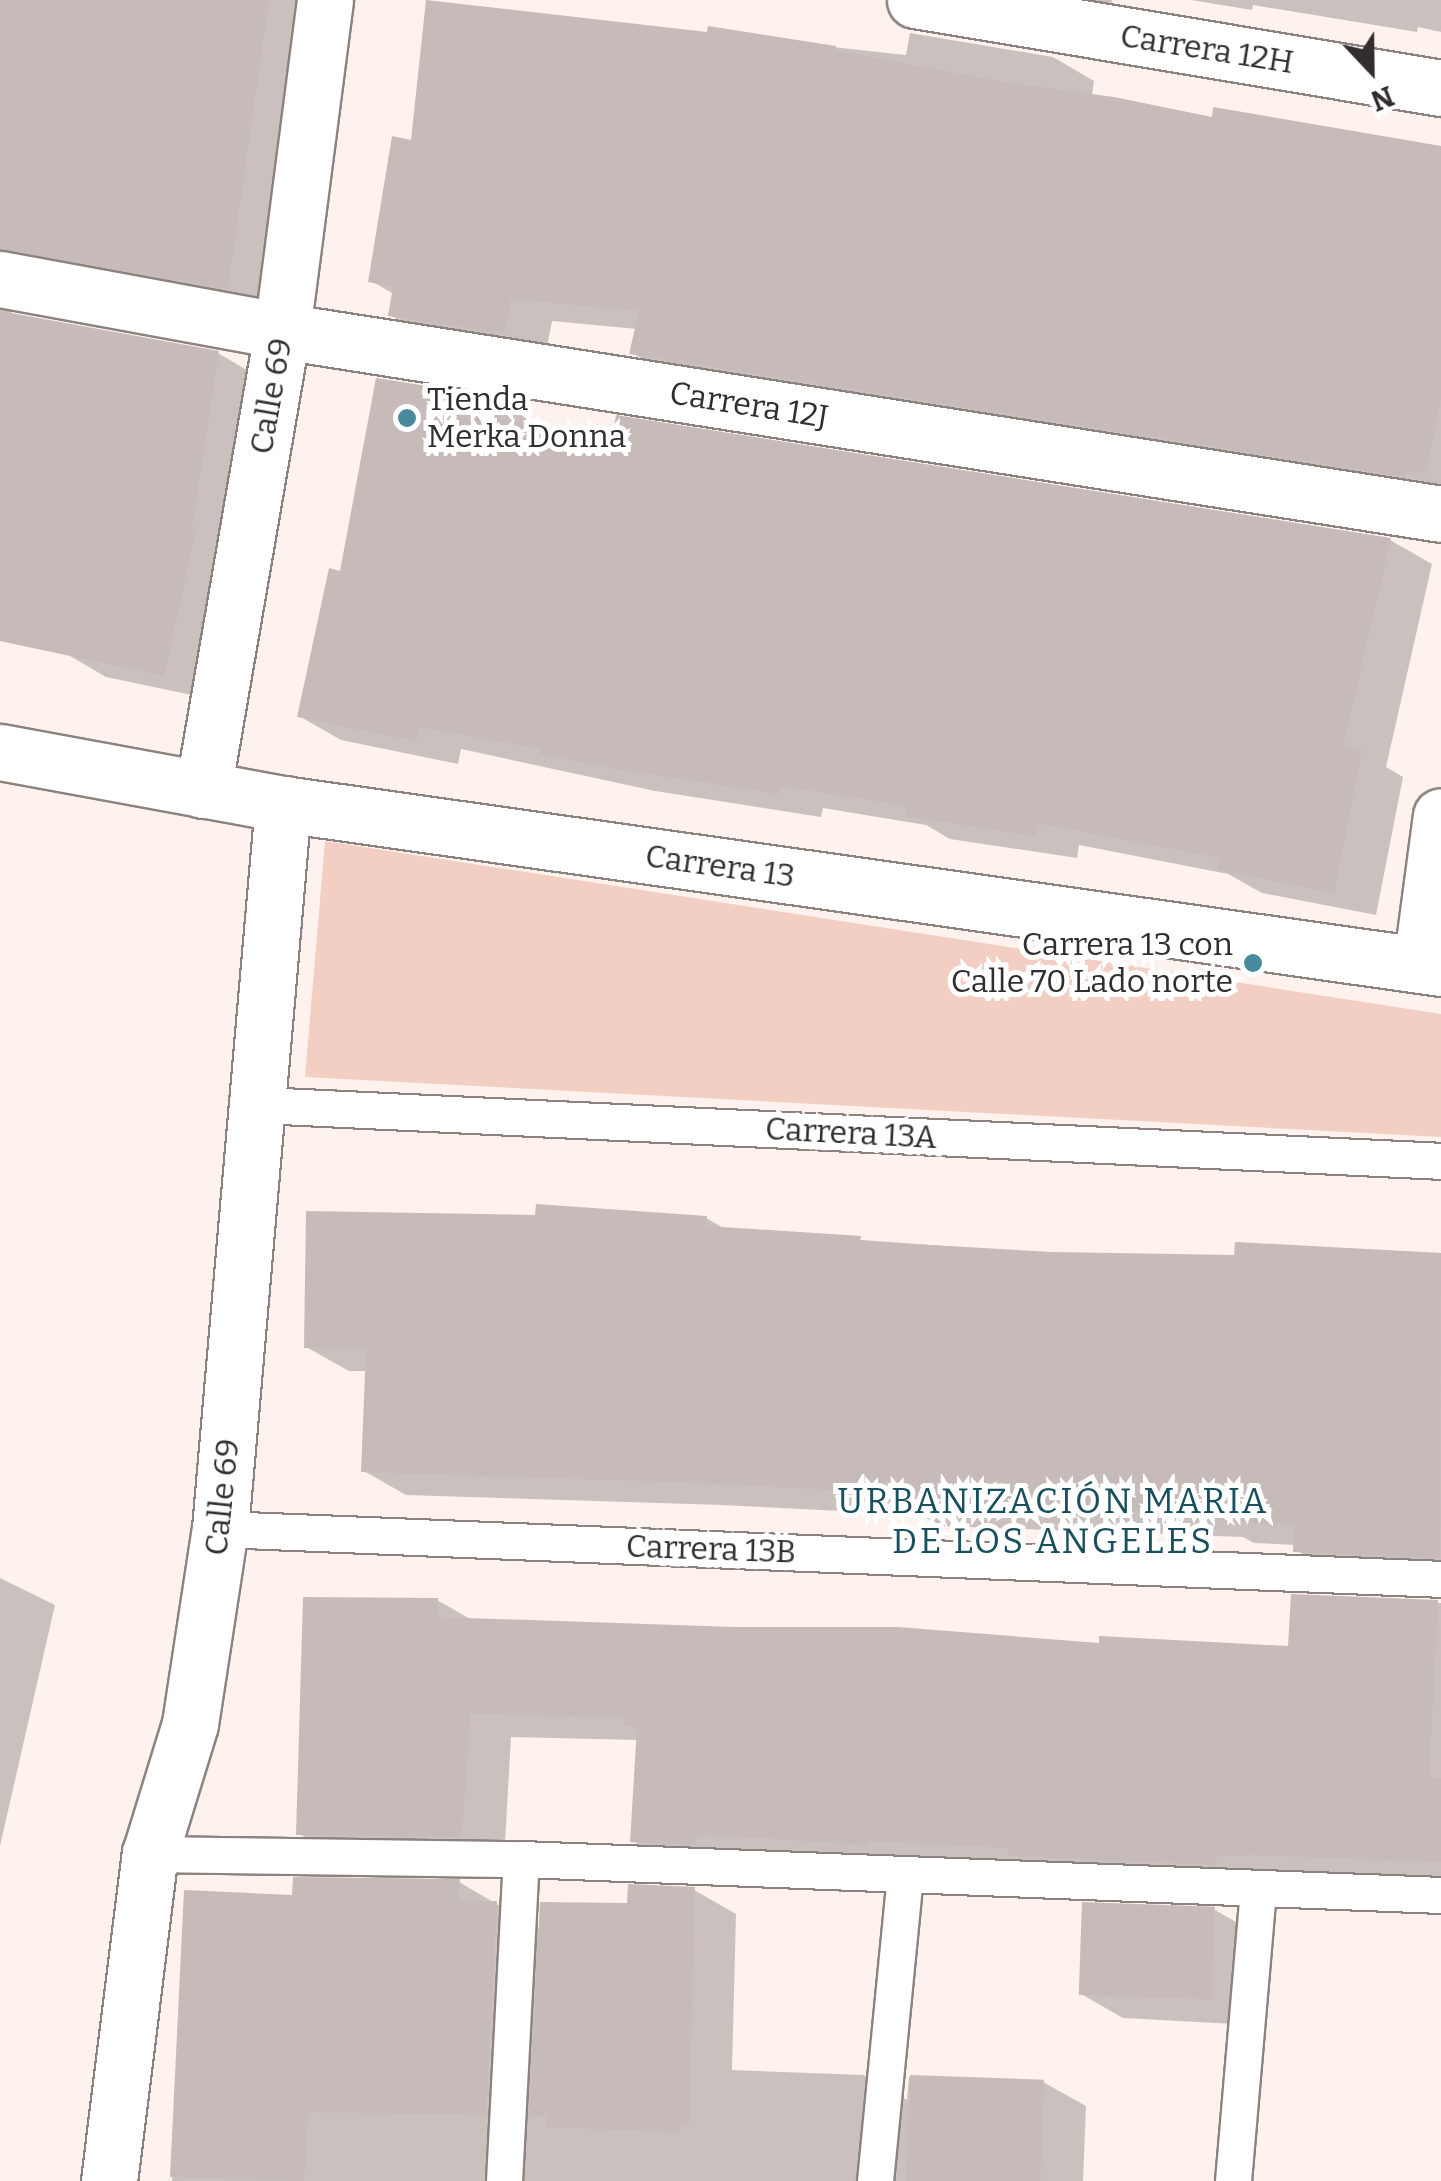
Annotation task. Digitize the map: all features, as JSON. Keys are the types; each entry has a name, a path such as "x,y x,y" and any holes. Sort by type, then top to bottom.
{"street":[{"name":"Calle 69","path":"203,790 282,331 326,0"},
{"name":"Carrera 12H","path":"915,0 1441,88"},
{"name":"Carrera 12J","path":"0,278 282,331 1441,514"},
{"name":"Carrera 13","path":"0,752 283,804 1431,966"},
{"name":"Calle 69","path":"109,2181 150,1854 190,1724 220,1530 260,1105 283,804"},
{"path":"1431,966 1441,816"}],"lane":[{"name":"Carrera 13A","path":"260,1105 1441,1161"},
{"name":"Carrera 13B","path":"220,1530 1441,1579"},
{"path":"150,1854 520,1859 905,1878 1441,1895"},
{"path":"504,2181 520,1859"},
{"path":"875,2181 905,1878"},
{"path":"1234,2181 1258,1888"}],"shaded area":[{"path":"325,841 1441,1014 1441,1137 305,1077"}],"building":[{"path":"0,0 269,0 228,289 0,249"},
{"path":"426,0 707,32 708,26 836,46 835,50 1003,82 1114,97 1212,117 1213,107 1441,146 1441,398 1426,474 1406,470 1405,477 629,354 639,311 511,299 504,334 388,316 393,287 368,282 392,136 411,140"},
{"path":"0,311 219,351 192,528 196,529 164,676 0,641"},
{"path":"376,378 492,396 489,416 611,443 616,415 1391,538 1343,746 1362,750 1334,893 1217,870 1220,858 1037,823 1035,836 905,816 907,806 781,786 779,794 610,768 540,754 541,749 419,727 416,741 297,717 329,568 340,571"},
{"path":"536,1204 707,1216 706,1226 861,1236 860,1241 1053,1252 1234,1255 1235,1242 1441,1253 1440,1558 1293,1552 1294,1525 1210,1520 1210,1514 895,1503 896,1493 678,1482 361,1472 366,1349 304,1348 306,1211 535,1215"},
{"path":"1291,1594 1438,1600 1429,1778 1441,1778 1441,1862 1251,1855 1217,1856 1216,1865 1008,1856 1009,1848 867,1841 867,1845 703,1835 696,1837 696,1845 630,1842 637,1727 624,1726 625,1717 470,1714 462,1837 296,1835 303,1597 438,1598 438,1617 734,1627 898,1627 1099,1643 1099,1636 1288,1646"},
{"path":"293,1877 460,1879 458,1901 497,1901 486,2115 308,2112 304,2181 170,2177 184,1890 292,1895"},
{"path":"628,1884 695,1887 689,2125 680,2125 679,2132 546,2127 546,2116 529,2116 540,1902 627,1903"},
{"path":"1082,1902 1215,1907 1212,2000 1079,1995"},
{"path":"910,2075 1044,2080 1040,2181 906,2181"}],"place":[{"name":"Tienda Merka Donna","path":"407,418"},
{"name":"Carrera 13 con Calle 70 Lado norte","path":"1253,963"}],"district":[{"name":"URBANIZACIÓN MARIA DE LOS ANGELES","path":"1053,1521"}]}
